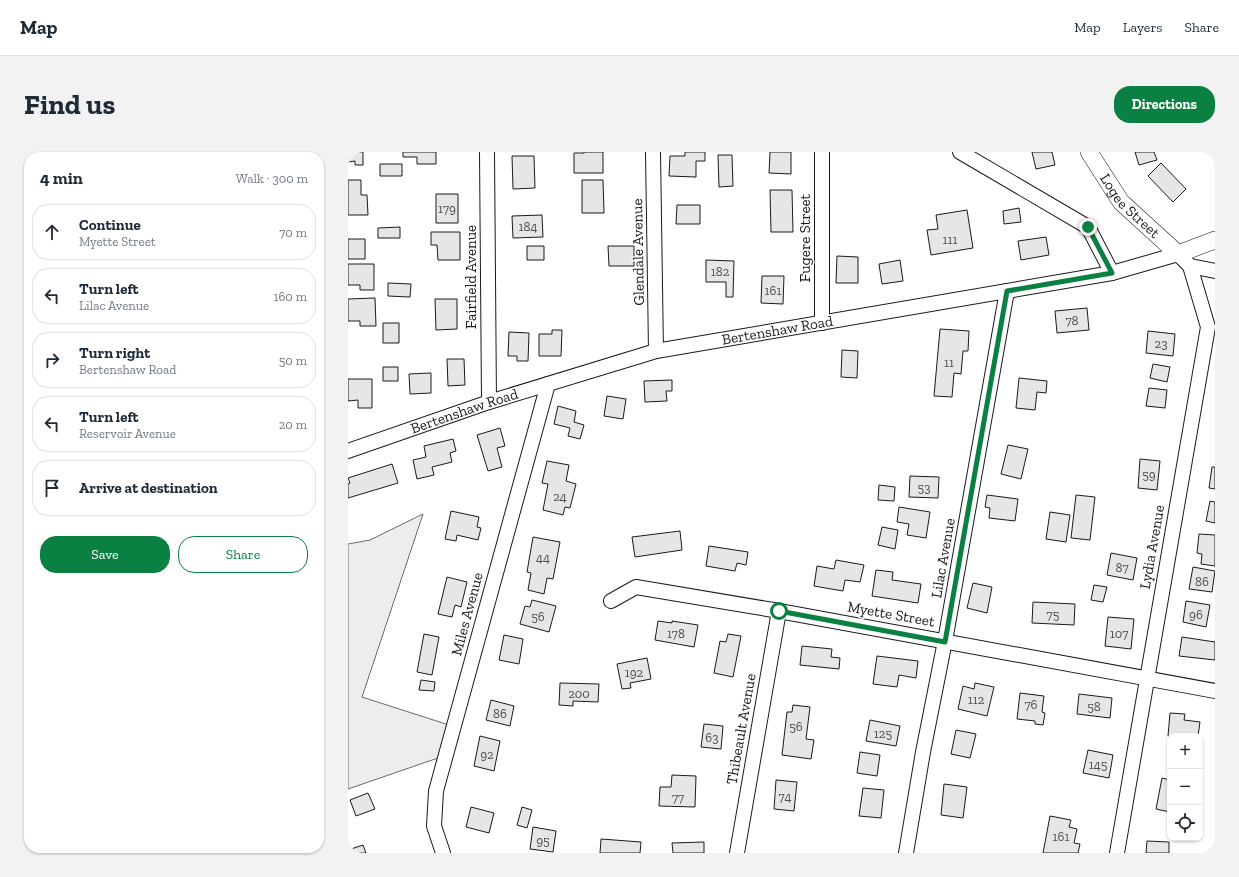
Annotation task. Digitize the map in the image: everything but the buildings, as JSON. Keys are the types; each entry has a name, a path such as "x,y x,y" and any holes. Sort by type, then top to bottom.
{"street":[{"name":"Fairfield Avenue","path":"487,152 489,402"},
{"name":"Glendale Avenue","path":"654,152 656,352"},
{"name":"Fugere Street","path":"822,152 822,323"},
{"path":"960,152 1088,227 1112,273"},
{"name":"Logee Street","path":"1089,152 1120,202 1178,254"},
{"name":"Bertenshaw Road","path":"348,451 489,402 656,352 1112,273 1178,254 1215,240"},
{"name":"Lydia Avenue","path":"1117,853 1208,327 1190,266 1178,254"},
{"path":"1190,266 1215,271"},
{"name":"Lilac Avenue","path":"906,853 1007,291"},
{"name":"Miles Avenue","path":"443,853 434,826 436,791 548,384"},
{"name":"Myette Street","path":"611,601 636,587 779,611 1215,691"},
{"name":"Thibeault Avenue","path":"737,853 779,611"}],"shaded area":[{"path":"423,514 362,697 452,726 438,758 348,789 348,544 370,540"}],"route":[{"path":"779,611 945,642 1007,291 1112,273 1088,227"}]}
